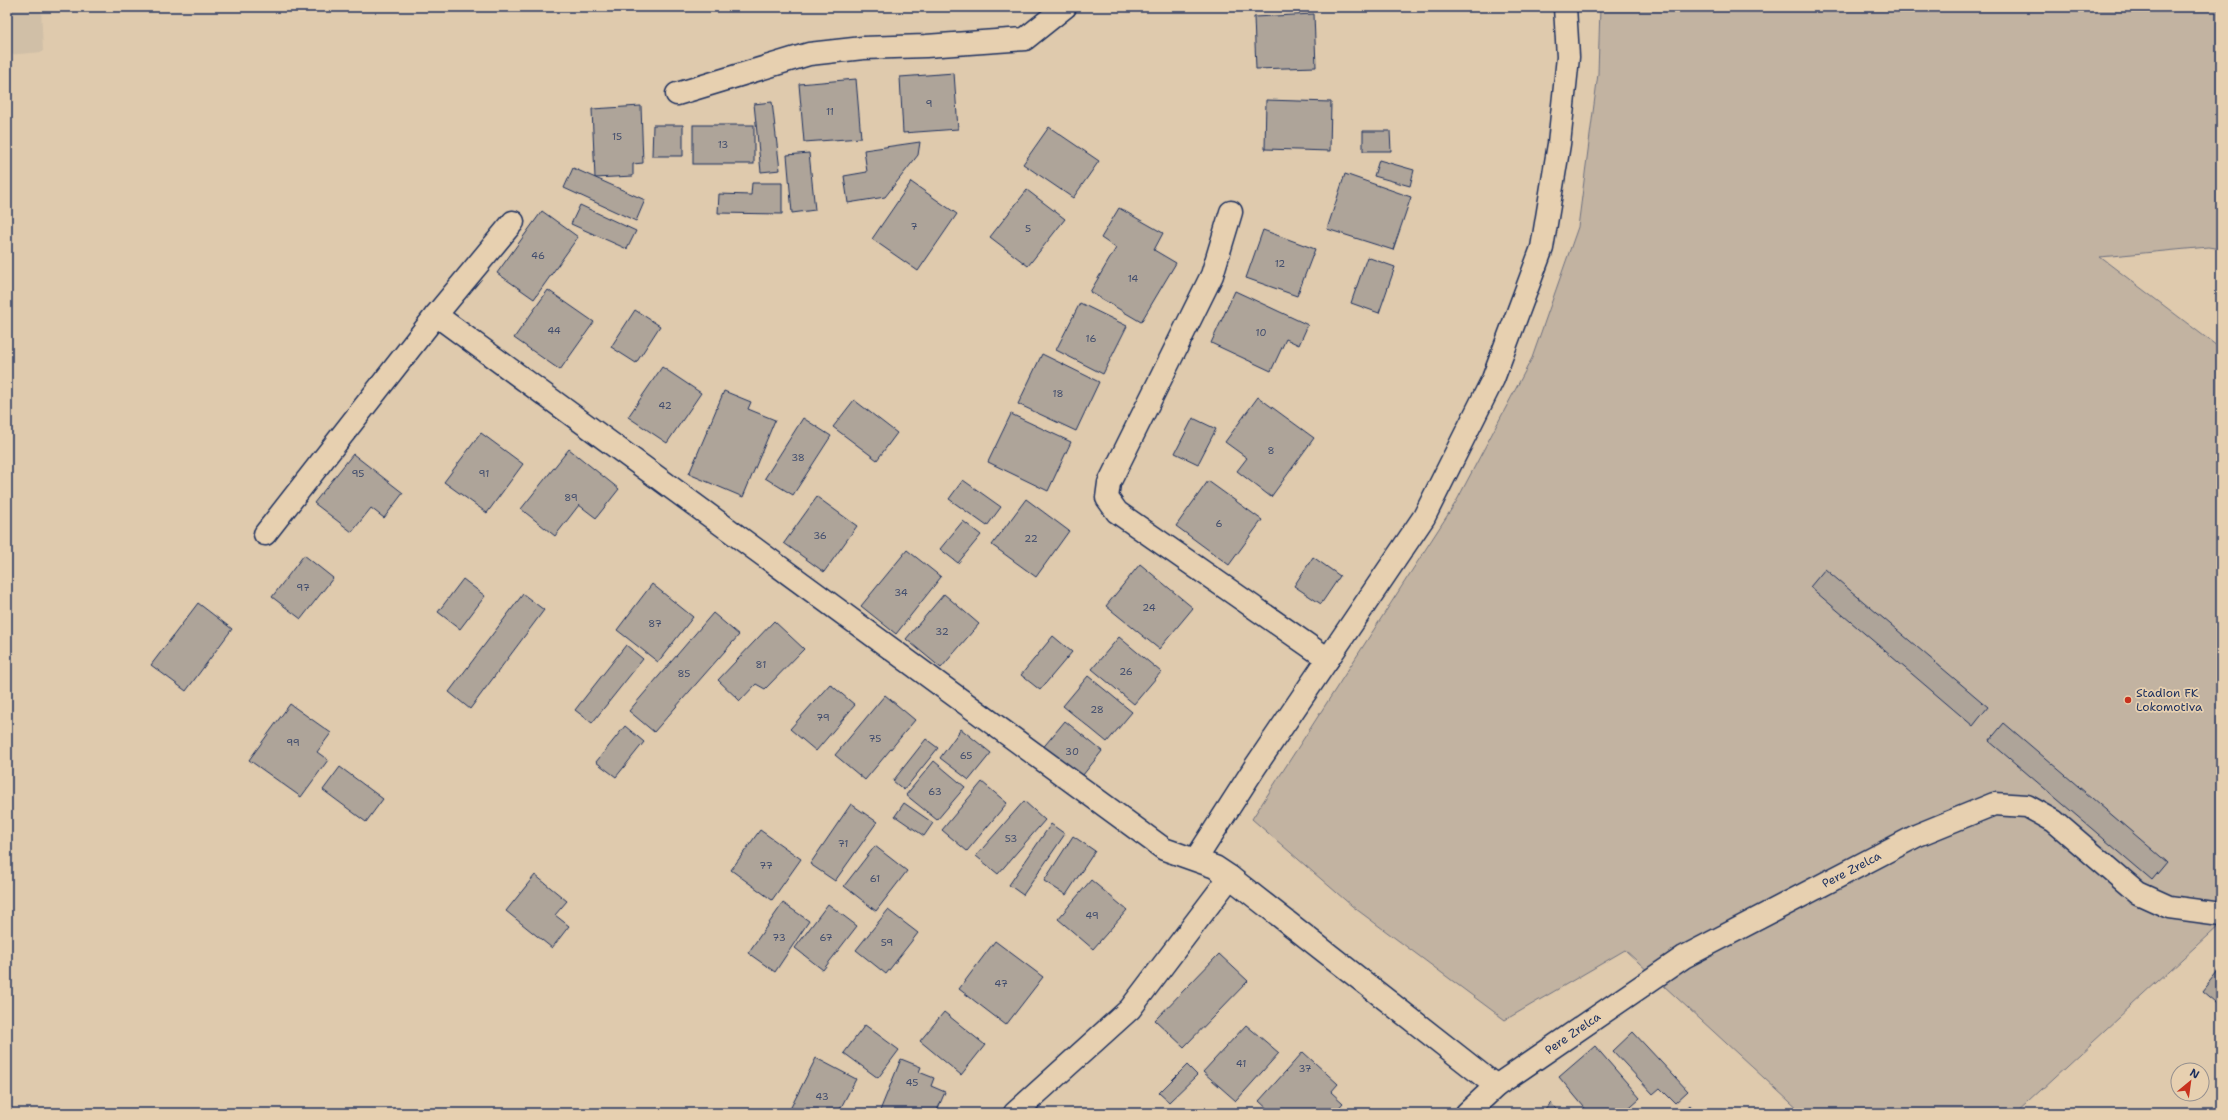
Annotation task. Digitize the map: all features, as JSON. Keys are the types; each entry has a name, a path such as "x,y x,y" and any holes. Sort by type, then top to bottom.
{"street":[{"path":"678,94 809,54 863,48 926,46 1024,39 1065,7"},
{"path":"1196,859 1328,658 1424,517 1493,379 1542,248 1559,144 1567,62 1565,7"},
{"path":"1231,212 1212,275 1109,483 1106,490 1107,498 1117,512 1328,658"},
{"path":"265,534 436,315 513,222"},
{"path":"436,315 1164,849 1196,859 1215,867 1230,877 1496,1086"},
{"name":"Pere Zrelca","path":"1467,1113 1496,1086 1684,957 1918,835 1994,804 2026,806 2054,821 2138,893 2169,907 2221,914"},
{"path":"1015,1113 1130,1009 1230,877"}],"shaded area":[{"path":"7,7 41,7 43,52 7,55"},
{"path":"1600,7 2221,7 2221,249 2208,247 2100,257 2221,349 2221,923 2015,1113 1802,1113 1625,950 1505,1020 1352,906 1252,819 1456,502 1532,358 1578,227 1598,74"}],"building":[{"path":"1314,14 1316,67 1256,69 1254,17"},
{"path":"954,73 958,129 903,133 900,77"},
{"path":"856,79 861,138 804,142 799,84"},
{"path":"1266,100 1331,102 1330,151 1265,149"},
{"path":"772,102 780,170 761,172 754,104"},
{"path":"641,106 643,163 633,164 633,176 595,178 592,109"},
{"path":"653,125 683,125 683,156 652,156"},
{"path":"693,125 754,125 754,164 693,164"},
{"path":"1049,127 1099,161 1073,198 1023,164"},
{"path":"1363,131 1390,131 1391,151 1363,151"},
{"path":"920,142 918,155 885,197 848,203 844,176 867,172 864,150"},
{"path":"809,153 815,210 792,213 787,155"},
{"path":"1379,160 1414,170 1410,186 1374,176"},
{"path":"573,168 645,200 636,221 564,188"},
{"path":"1345,174 1411,197 1393,250 1327,229"},
{"path":"911,182 957,214 918,271 872,239"},
{"path":"752,183 782,183 782,214 718,213 719,194 751,195"},
{"path":"1027,190 1065,219 1028,266 990,237"},
{"path":"580,205 636,231 627,249 571,224"},
{"path":"1119,208 1163,233 1154,250 1176,263 1141,322 1090,292 1116,248 1101,238"},
{"path":"542,211 578,237 534,299 497,273"},
{"path":"1263,230 1315,249 1297,296 1246,278"},
{"path":"1367,257 1395,267 1379,313 1351,303"},
{"path":"548,290 594,322 560,370 514,338"},
{"path":"1235,291 1308,325 1299,345 1286,339 1271,371 1211,343"},
{"path":"1080,303 1127,326 1103,374 1056,350"},
{"path":"635,310 660,326 636,363 611,347"},
{"path":"1042,354 1099,382 1076,431 1018,404"},
{"path":"662,367 701,393 667,443 628,417"},
{"path":"724,391 751,402 748,409 775,420 743,497 689,474"},
{"path":"1258,397 1314,438 1271,497 1237,471 1247,458 1225,442"},
{"path":"854,400 897,433 877,460 833,427"},
{"path":"1011,414 1071,442 1048,491 988,462"},
{"path":"803,418 831,436 793,495 765,478"},
{"path":"1193,418 1216,429 1198,464 1175,453"},
{"path":"481,433 523,464 487,513 444,482"},
{"path":"569,449 619,489 596,518 579,505 555,536 521,509"},
{"path":"353,454 403,493 384,518 371,508 352,532 314,503"},
{"path":"963,480 1001,507 987,526 949,499"},
{"path":"1208,481 1262,520 1229,565 1176,526"},
{"path":"817,497 857,526 824,572 784,543"},
{"path":"1026,499 1069,531 1036,577 992,545"},
{"path":"963,521 981,535 958,563 940,549"},
{"path":"907,550 941,577 896,634 861,606"},
{"path":"304,555 333,578 301,619 272,597"},
{"path":"1313,557 1340,576 1321,604 1294,586"},
{"path":"1140,564 1193,608 1159,649 1106,606"},
{"path":"1825,569 1988,707 1973,726 1810,587"},
{"path":"463,579 485,596 460,629 438,612"},
{"path":"652,584 693,617 658,662 617,630"},
{"path":"523,594 544,610 470,709 449,692"},
{"path":"944,594 979,624 941,668 906,639"},
{"path":"198,603 232,629 186,691 151,665"},
{"path":"713,613 739,635 654,732 629,711"},
{"path":"774,621 804,649 765,689 756,684 740,701 718,680"},
{"path":"1053,636 1072,652 1040,690 1021,675"},
{"path":"1119,637 1161,672 1134,704 1092,669"},
{"path":"626,645 643,659 592,723 575,710"},
{"path":"1088,676 1132,712 1107,742 1063,706"},
{"path":"830,684 855,705 816,751 790,729"},
{"path":"885,695 915,720 865,780 835,755"},
{"path":"290,704 331,733 317,752 328,760 301,797 249,760"},
{"path":"1065,721 1102,751 1079,780 1041,750"},
{"path":"2004,723 2167,862 2152,880 1989,741"},
{"path":"625,726 644,742 616,777 596,762"},
{"path":"961,729 991,753 969,780 940,758"},
{"path":"926,739 938,748 904,790 893,781"},
{"path":"934,761 965,787 937,820 906,795"},
{"path":"340,767 383,799 366,822 323,790"},
{"path":"982,782 1007,803 967,851 942,830"},
{"path":"1024,801 1045,820 998,874 976,856"},
{"path":"904,803 933,823 924,836 895,816"},
{"path":"851,804 877,822 835,881 810,864"},
{"path":"1051,824 1065,834 1023,895 1009,885"},
{"path":"760,830 801,859 772,900 731,870"},
{"path":"1073,836 1095,851 1066,895 1044,881"},
{"path":"875,846 907,871 876,911 844,886"},
{"path":"535,875 567,901 555,915 569,926 552,948 506,911"},
{"path":"1091,880 1127,910 1093,949 1058,919"},
{"path":"783,903 809,921 775,972 748,953"},
{"path":"828,904 857,926 823,970 795,948"},
{"path":"888,910 918,933 886,974 856,950"},
{"path":"995,941 1043,977 1006,1025 959,989"},
{"path":"1219,954 1248,981 1184,1047 1155,1020"},
{"path":"2221,967 2221,1007 2202,991"},
{"path":"944,1012 985,1045 961,1075 920,1041"},
{"path":"865,1025 899,1050 878,1078 844,1053"},
{"path":"1246,1025 1279,1053 1236,1101 1203,1072"},
{"path":"1633,1032 1688,1091 1675,1103 1660,1088 1653,1094 1613,1051"},
{"path":"1595,1046 1640,1098 1623,1113 1589,1113 1559,1077"},
{"path":"1303,1052 1338,1084 1331,1092 1343,1103 1334,1113 1272,1113 1259,1101"},
{"path":"816,1058 856,1079 838,1113 788,1113"},
{"path":"901,1059 921,1067 919,1072 934,1078 931,1086 945,1092 936,1113 879,1113"},
{"path":"1187,1065 1197,1075 1169,1102 1159,1093"},
{"path":"1551,1103 1561,1113 1542,1113"},
{"path":"1690,1105 1696,1113 1681,1113"}],"place":[{"name":"Stadion FK Lokomotiva","path":"2128,700"}]}
